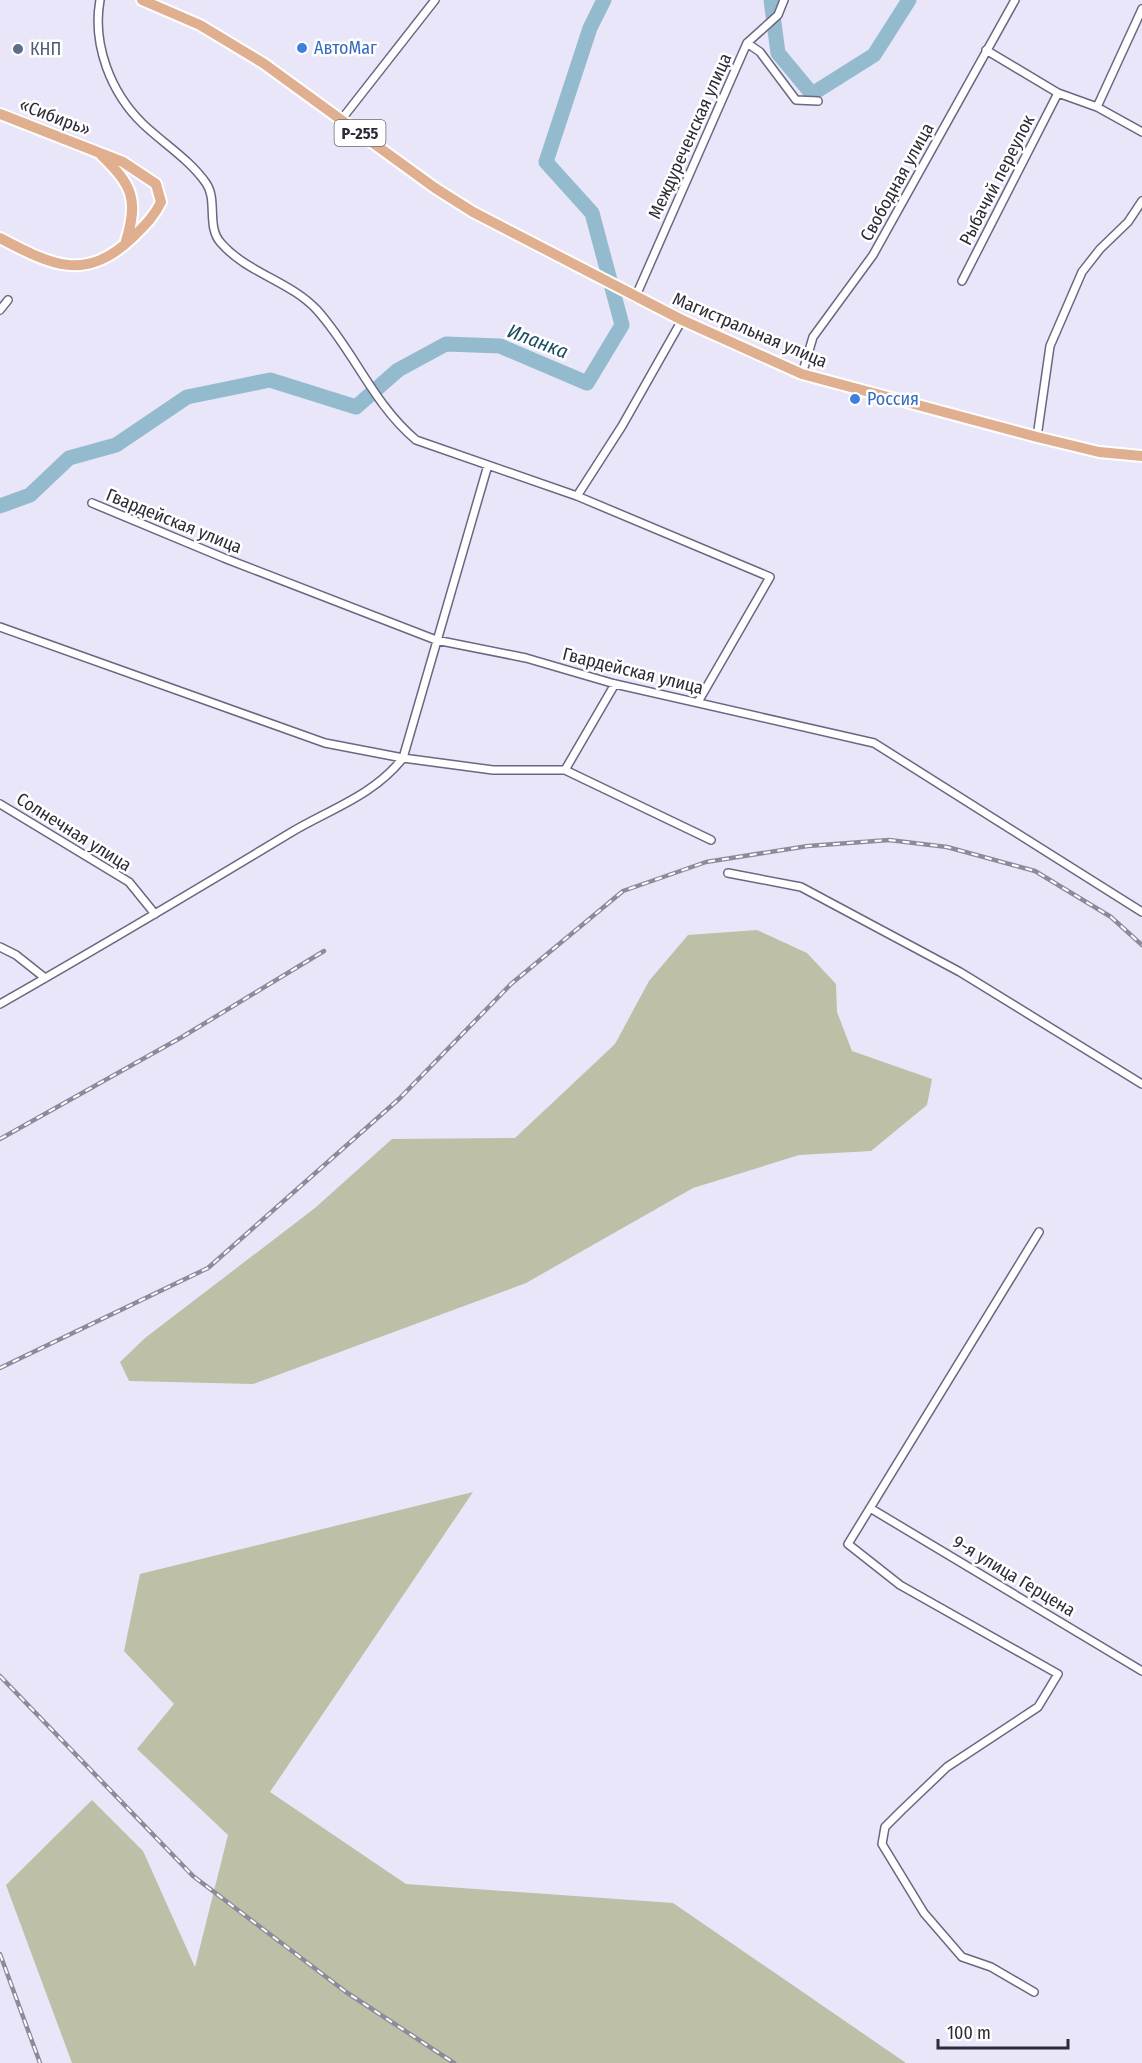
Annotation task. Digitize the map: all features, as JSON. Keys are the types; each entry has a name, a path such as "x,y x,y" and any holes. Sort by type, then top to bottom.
{"main road":[{"name":"Р-255","path":"142,0 200,25 263,63 454,200 632,296"},
{"name":"«Сибирь»","path":"0,114 98,152 142,172 156,184 161,202 155,215 126,244 100,262 82,267 56,264 0,238"},
{"name":"«Сибирь»","path":"98,152 123,177 130,190 134,207 126,244"},
{"name":"Магистральная улица","path":"632,296 802,374 1099,452 1142,456"}],"street":[{"path":"100,0 103,60 113,85 124,104 142,123 189,162 208,185 212,221 219,241 238,260 294,292 316,309 396,423 416,440 577,496 770,577 698,702"},
{"path":"341,120 435,0"},
{"path":"747,43 778,15 784,0"},
{"name":"Свободная улица","path":"802,374 813,337 873,255 1015,0"},
{"path":"1097,107 1142,9"},
{"name":"Междуреченская улица","path":"632,296 747,43 760,52 796,100 818,101"},
{"path":"986,50 1058,93 1097,107 1142,132"},
{"name":"Рыбачий переулок","path":"962,281 1058,93"},
{"path":"1037,437 1050,346 1082,272 1100,249 1128,222 1142,201"},
{"path":"0,310 8,300"},
{"path":"577,496 622,426 682,320"},
{"path":"0,1004 295,830 377,786 403,758 488,465"},
{"name":"Гвардейская улица","path":"92,503 224,558 436,640 526,658 615,684 874,743 1142,912"},
{"path":"0,627 325,743 403,758 493,770 565,770 711,840"},
{"path":"565,770 615,684"},
{"name":"Солнечная улица","path":"0,804 129,882 155,914"},
{"path":"728,873 801,887 960,972 1142,1084"},
{"path":"0,947 16,955 45,978"},
{"path":"1034,1992 991,1967 962,1957 924,1912 882,1844 885,1827 902,1810 947,1767 1038,1707 1058,1674 900,1585 848,1544 1040,1232"},
{"name":"9-я улица Герцена","path":"870,1508 1142,1671"}],"green space":[{"path":"757,930 807,953 836,984 837,1012 852,1051 932,1079 927,1105 871,1151 799,1155 693,1188 526,1283 253,1384 129,1381 120,1362 145,1338 315,1208 392,1139 515,1138 615,1044 649,981 688,935"},
{"path":"473,1492 270,1792 406,1884 673,1903 906,2063 72,2063 6,1885 92,1800 143,1851 195,1967 228,1835 137,1749 174,1704 124,1651 140,1574"}],"waterway":[{"name":"Иланка","path":"0,506 30,495 69,458 116,445 187,397 270,380 356,407 398,370 446,344 500,346 587,383 622,325 592,213 546,162 590,28 604,0"},
{"name":"Иланка","path":"771,0 778,53 812,94 874,55 909,0"}],"railway":[{"path":"0,1368 208,1268 399,1099 511,984 623,891 706,862 808,846 889,840 947,847 1035,871 1111,917 1142,945"},
{"path":"0,1139 182,1037 324,951"},
{"path":"0,1676 193,1876 346,1992 454,2063"},
{"path":"0,1954 40,2063"}],"place":[{"name":"АвтоМаг","path":"302,48"},
{"name":"КНП","path":"18,49"},
{"name":"Россия","path":"855,399"}]}
